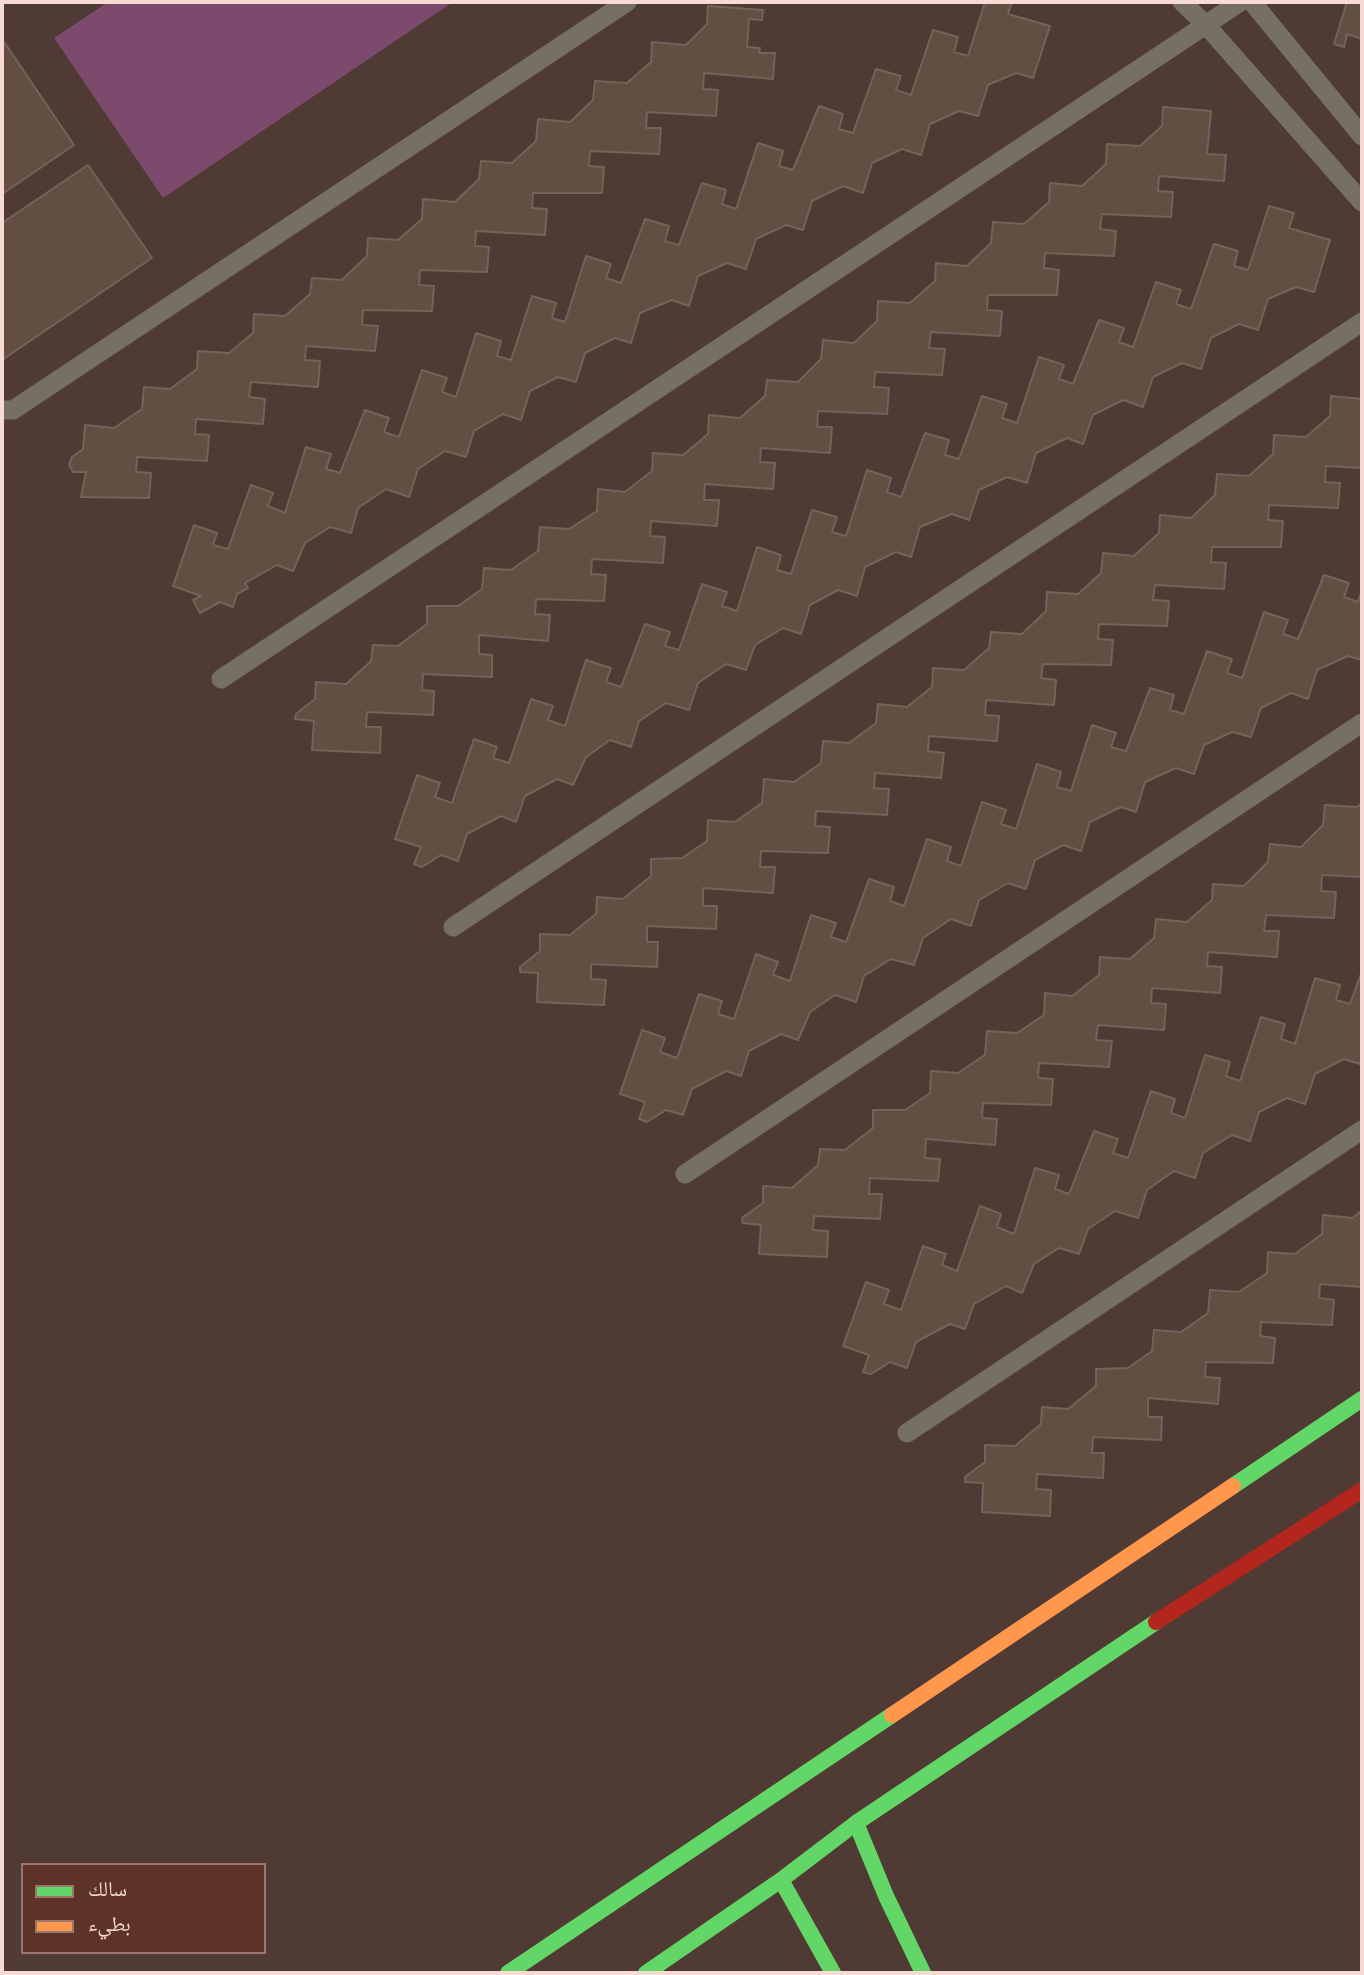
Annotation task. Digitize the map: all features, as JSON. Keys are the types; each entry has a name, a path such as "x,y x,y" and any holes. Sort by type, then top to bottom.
{"street":[{"path":"508,1973 1362,1399"},
{"path":"646,1973 781,1881 856,1823 1126,1642 1362,1490"},
{"path":"856,1823 886,1896 923,1973"},
{"path":"781,1881 834,1973"}],"lane":[{"path":"2,410 13,411 627,2"},
{"path":"1182,2 1206,24 1362,202"},
{"path":"221,679 1240,2"},
{"path":"1252,2 1362,136"},
{"path":"453,927 1362,322"},
{"path":"685,1174 1362,723"},
{"path":"907,1433 1362,1130"}],"shaded area":[{"path":"108,2 453,2 163,198 54,38"}],"building":[{"path":"985,2 1012,2 1008,14 1050,26 1033,78 1016,73 988,85 978,116 959,111 930,124 921,155 902,149 872,163 863,193 843,186 812,201 803,230 786,225 756,239 746,269 727,263 698,276 689,306 672,300 640,313 631,343 615,338 585,353 576,382 558,377 530,391 521,420 503,414 474,431 466,457 445,451 418,469 409,497 386,489 358,508 351,533 330,527 305,543 293,571 277,565 245,583 248,588 237,594 233,607 220,602 200,613 193,600 201,596 173,586 194,525 217,533 213,545 228,549 251,485 273,493 268,506 285,513 306,447 331,454 326,469 340,473 365,410 389,418 384,432 399,437 422,370 447,378 442,392 456,397 476,333 501,341 497,356 511,360 532,296 556,303 552,318 565,322 586,256 611,264 606,278 621,283 645,219 669,226 665,241 679,245 702,183 726,190 722,204 736,209 758,143 783,151 779,166 793,170 819,106 843,114 839,129 853,133 876,69 901,76 896,90 911,95 933,30 958,37 954,52 968,56"},
{"path":"1347,2 1362,2 1362,39 1347,34 1344,47 1334,44"},
{"path":"708,6 763,10 762,20 749,19 747,47 760,48 759,53 775,53 773,79 704,73 703,89 718,90 716,116 647,112 646,128 661,128 659,154 590,151 589,166 604,167 602,193 533,193 532,208 547,209 545,235 476,231 475,246 489,247 487,272 420,270 419,285 434,286 432,311 363,310 362,325 378,326 375,351 306,346 305,360 320,361 318,387 251,382 249,397 265,399 263,424 196,419 195,434 209,435 207,461 137,457 136,472 151,473 149,498 81,497 86,472 73,472 69,465 72,457 83,449 85,425 114,428 142,409 144,387 170,389 197,369 198,351 229,353 253,333 254,314 285,316 310,294 312,278 342,280 367,256 368,238 398,240 422,219 423,199 455,202 479,179 481,161 512,163 536,141 538,119 570,122 593,100 595,81 627,83 651,62 652,42 686,45 707,24"},
{"path":"2,39 74,145 2,194"},
{"path":"1163,107 1211,111 1207,154 1226,155 1224,181 1159,176 1158,191 1173,192 1171,217 1102,214 1100,229 1116,231 1114,256 1045,253 1044,268 1059,270 1057,295 988,295 987,310 1002,311 1000,336 931,332 929,348 945,349 942,375 875,372 874,387 889,388 887,414 818,411 817,427 832,427 830,453 761,448 760,462 775,463 773,489 705,484 704,500 719,500 717,526 651,521 650,536 665,537 663,563 592,559 591,574 606,575 604,601 536,599 535,614 550,615 548,641 479,635 479,654 492,655 492,677 423,674 422,690 434,691 433,715 367,712 366,727 381,727 380,753 312,750 314,721 295,719 296,714 315,699 316,682 346,684 371,661 373,645 398,646 427,624 427,606 458,606 482,589 484,568 511,570 538,551 540,527 569,529 597,511 598,489 625,492 652,471 653,453 683,455 708,434 709,415 740,418 765,396 767,380 798,382 821,359 823,340 854,343 877,321 878,301 910,303 935,281 936,263 967,266 991,243 993,222 1024,224 1049,202 1050,183 1082,186 1106,164 1107,144 1140,146 1162,126"},
{"path":"88,165 152,258 2,360 2,223"},
{"path":"1269,206 1294,213 1289,228 1330,240 1314,292 1296,287 1268,299 1258,330 1239,324 1211,338 1201,369 1182,363 1153,377 1143,407 1123,400 1093,415 1083,444 1067,438 1036,453 1027,483 1007,477 979,490 969,520 952,514 920,527 911,557 896,552 865,567 857,596 838,590 810,605 801,634 783,628 755,645 746,670 726,664 698,683 689,710 666,703 639,721 631,747 610,740 586,757 573,785 557,779 525,796 516,822 501,816 467,834 458,861 441,855 422,867 414,864 421,847 395,839 417,775 440,783 435,797 452,803 474,739 497,747 493,758 509,763 531,699 553,706 548,720 565,726 586,660 611,668 606,682 621,687 645,624 670,632 665,646 679,650 702,584 727,592 722,606 737,611 757,547 781,555 777,570 791,574 812,510 837,517 832,532 846,536 867,470 891,478 887,492 901,497 925,433 949,440 945,455 959,459 982,396 1007,404 1002,418 1017,423 1039,357 1064,365 1059,379 1073,384 1099,320 1124,328 1119,342 1133,347 1156,282 1181,290 1176,304 1191,309 1214,244 1238,251 1234,266 1248,270"},
{"path":"1331,396 1362,399 1362,468 1326,466 1325,482 1340,483 1338,508 1269,505 1268,520 1283,521 1281,547 1212,547 1211,562 1226,563 1224,589 1155,585 1153,600 1169,601 1167,626 1099,624 1098,639 1113,640 1111,665 1043,664 1041,678 1056,680 1054,705 986,700 985,715 999,716 997,741 929,736 928,751 944,753 941,778 875,773 874,788 889,789 887,815 816,811 815,826 830,827 828,853 761,851 760,867 775,867 773,893 703,888 703,906 717,906 716,929 647,926 647,942 658,942 657,967 591,964 591,979 606,980 604,1005 537,1002 538,973 520,972 520,967 540,951 540,934 570,935 596,914 597,897 623,899 651,876 651,859 682,858 707,841 708,820 735,822 762,803 764,779 794,782 821,763 823,741 849,743 876,723 878,704 907,707 932,687 933,668 964,670 989,648 991,632 1022,634 1046,611 1047,592 1078,594 1101,573 1103,553 1134,556 1159,533 1160,515 1191,518 1215,495 1217,474 1249,476 1273,454 1274,435 1306,437 1330,416"},
{"path":"1324,575 1349,583 1344,597 1358,602 1362,590 1362,660 1348,656 1317,670 1308,699 1291,693 1261,708 1251,737 1232,732 1204,745 1194,774 1176,768 1145,782 1136,812 1121,807 1090,822 1081,851 1063,845 1035,860 1026,889 1008,883 979,900 971,926 951,919 923,938 914,965 891,959 864,976 856,1002 835,995 810,1012 798,1040 781,1034 749,1051 741,1076 726,1071 692,1089 683,1115 666,1110 647,1122 639,1119 645,1102 620,1094 642,1030 665,1038 660,1052 677,1058 699,994 722,1001 718,1014 734,1019 756,954 778,962 773,975 790,981 811,915 836,923 831,937 846,942 869,879 894,887 890,901 904,906 927,839 951,847 947,861 961,866 982,802 1006,810 1001,824 1016,829 1037,764 1061,772 1057,787 1071,791 1092,725 1116,733 1111,747 1126,751 1150,688 1174,695 1170,710 1184,714 1207,651 1232,659 1227,673 1242,678 1264,612 1288,620 1283,634 1298,639"},
{"path":"1362,803 1362,877 1322,875 1321,891 1336,892 1334,918 1266,915 1264,931 1279,931 1277,957 1208,952 1207,966 1222,967 1220,993 1152,988 1151,1003 1166,1004 1164,1030 1098,1025 1096,1040 1112,1041 1109,1067 1039,1063 1038,1078 1053,1079 1051,1105 983,1103 982,1118 997,1119 995,1145 926,1139 925,1158 940,1159 938,1181 870,1178 869,1194 882,1194 880,1219 814,1216 813,1230 828,1231 827,1257 759,1254 761,1225 743,1223 742,1218 763,1203 763,1186 792,1188 818,1165 820,1149 845,1150 873,1128 873,1110 905,1110 930,1093 931,1071 958,1073 985,1055 987,1031 1017,1033 1044,1015 1045,993 1072,996 1099,975 1100,957 1130,959 1154,938 1156,919 1187,922 1212,900 1213,884 1244,886 1268,862 1270,844 1301,847 1323,825 1325,805 1357,807"},
{"path":"1362,971 1360,1064 1344,1059 1315,1074 1305,1104 1287,1098 1259,1112 1250,1141 1232,1135 1203,1153 1195,1178 1174,1171 1147,1190 1138,1218 1115,1211 1088,1229 1079,1254 1059,1248 1034,1264 1022,1293 1006,1286 974,1304 965,1329 950,1324 916,1342 907,1368 890,1362 871,1374 863,1372 869,1355 843,1346 866,1282 889,1290 884,1304 901,1310 923,1246 946,1254 942,1265 957,1271 980,1206 1001,1214 997,1227 1014,1234 1035,1168 1059,1175 1055,1189 1069,1194 1094,1131 1118,1139 1113,1153 1128,1158 1151,1091 1175,1099 1171,1113 1185,1118 1205,1055 1230,1062 1226,1076 1240,1081 1261,1017 1285,1024 1281,1039 1295,1044 1315,978 1340,985 1336,1000 1350,1004"},
{"path":"1362,1210 1362,1287 1320,1284 1319,1298 1334,1300 1332,1325 1261,1322 1260,1336 1275,1338 1273,1363 1206,1362 1205,1377 1220,1378 1218,1404 1148,1398 1148,1417 1162,1417 1161,1440 1093,1437 1092,1453 1104,1453 1103,1478 1037,1474 1036,1489 1051,1490 1050,1516 982,1512 983,1483 965,1482 965,1477 985,1462 985,1445 1015,1446 1041,1424 1042,1407 1068,1409 1096,1386 1096,1369 1128,1368 1152,1351 1154,1330 1181,1332 1208,1313 1210,1290 1239,1292 1267,1273 1268,1252 1295,1254 1322,1234 1323,1215 1353,1218"}],"traffic: fast":[{"path":"1233,1486 1362,1399"},
{"path":"646,1973 781,1880 856,1823 1156,1622"},
{"path":"508,1973 892,1715"},
{"path":"856,1823 886,1896 923,1973"},
{"path":"781,1880 833,1973"}],"traffic: slow":[{"path":"892,1715 1233,1486"}],"traffic: jam":[{"path":"1156,1622 1362,1490"}]}
